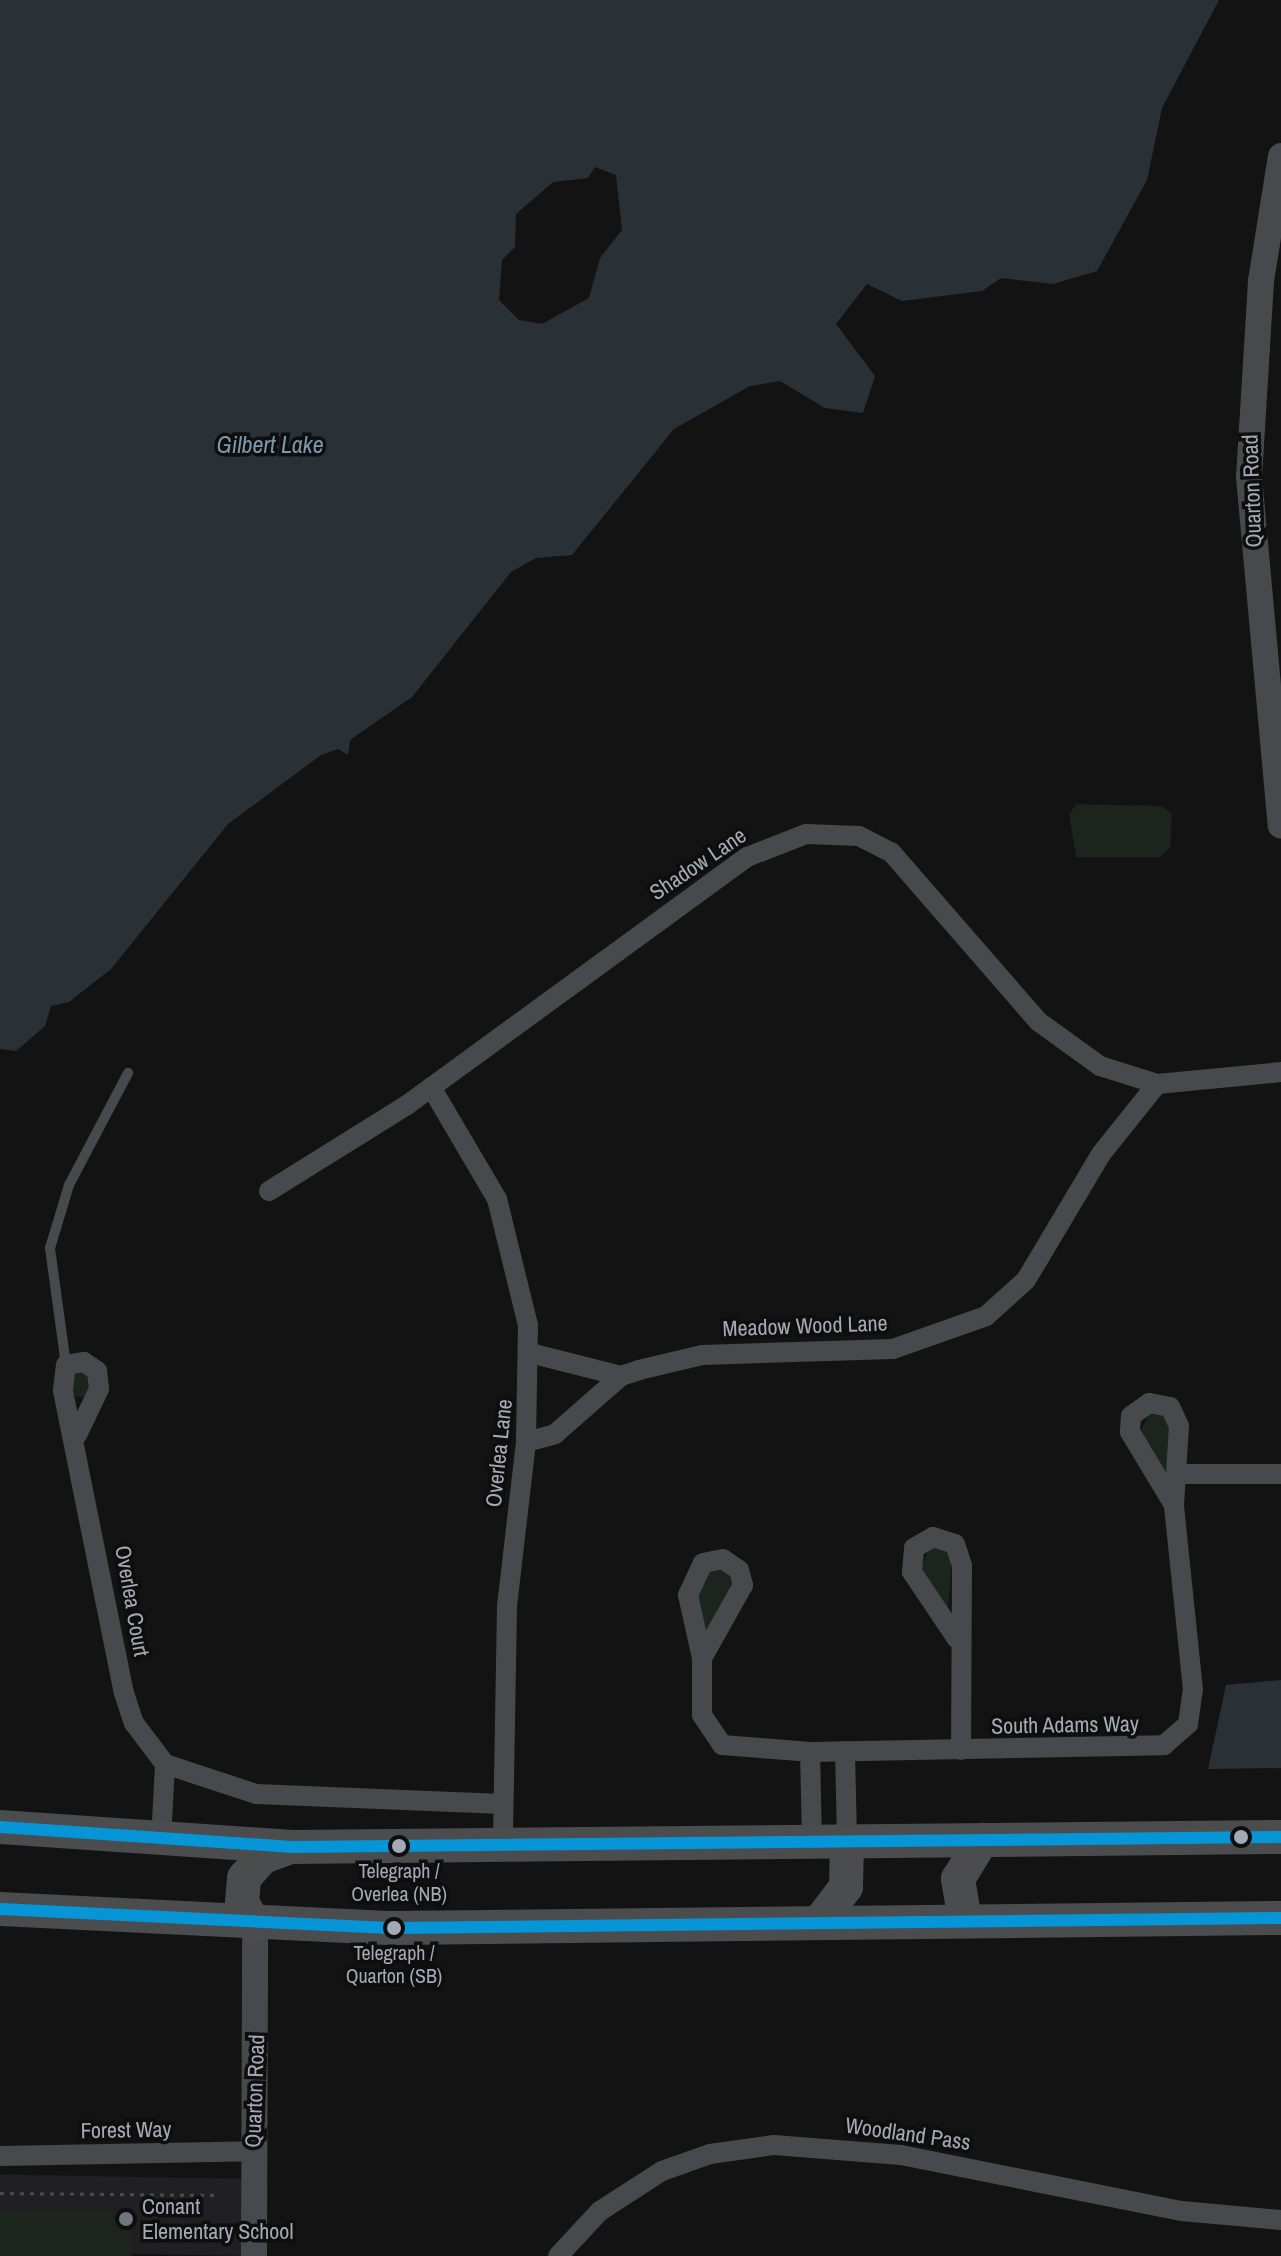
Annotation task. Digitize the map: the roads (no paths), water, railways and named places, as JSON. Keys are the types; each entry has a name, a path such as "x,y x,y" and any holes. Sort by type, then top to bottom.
{"highway":[{"path":"0,1827 161,1841 292,1847 1281,1837"},
{"path":"965,1920 958,1879 982,1840"},
{"path":"820,1921 846,1887 847,1842"},
{"path":"255,1926 242,1902 244,1878 263,1857 292,1847"},
{"path":"0,1909 255,1926 1281,1918"}],"street":[{"name":"Quarton Road","path":"1281,156 1261,281 1249,477 1276,732 1281,826"},
{"name":"Shadow Lane","path":"269,1191 431,1087 747,857 823,833 859,836 891,852 1039,1022 1100,1066 1157,1084 1281,1072"},
{"name":"Meadow Wood Lane","path":"526,1442 555,1434 621,1376 702,1355 893,1349 986,1316 1026,1280 1085,1178 1157,1084"},
{"name":"Overlea Lane","path":"431,1087 505,1220 530,1353 526,1442 507,1607 503,1846"},
{"name":"Meadow Wood Lane","path":"530,1353 621,1376"},
{"path":"66,1365 84,1362 99,1379 77,1435"},
{"name":"Overlea Court","path":"66,1365 63,1391 77,1435 124,1693 134,1723 165,1764"},
{"name":"South Adams Way","path":"702,1658 702,1715 711,1737 742,1752 1148,1748 1178,1735 1193,1690 1174,1505 1181,1474 1176,1416 1159,1402 1139,1406 1130,1432 1174,1505"},
{"path":"1181,1474 1281,1474"},
{"path":"957,1639 961,1750"},
{"path":"845,1751 847,1842"},
{"path":"810,1752 812,1842"},
{"path":"161,1841 165,1764 256,1794 503,1804"},
{"name":"Quarton Road","path":"254,2256 255,1926"},
{"name":"Woodland Pass","path":"558,2256 592,2218 644,2180 710,2154 774,2145 901,2155 1167,2208 1281,2220"},
{"name":"Forest Way","path":"0,2156 253,2151"}],"lane":[{"path":"66,1365 50,1248 69,1185 128,1073"}],"water":[{"name":"Gilbert Lake","path":"0,0 1219,0 1162,108 1147,180 1097,271 1053,284 1001,278 982,291 902,301 867,284 836,324 875,376 863,413 825,408 780,381 750,386 674,429 572,555 536,558 511,572 412,697 350,740 348,755 338,749 321,755 228,824 111,969 69,1002 51,1006 45,1026 16,1051 0,1049","holes":["595,167 616,175 622,230 600,258 589,298 542,324 519,320 499,300 502,260 515,247 516,214 553,182 588,178"]},
{"path":"1281,1680 1281,1768 1208,1769 1226,1685"}],"place":[{"name":"Telegraph / Overlea (NB)","path":"399,1846"},
{"name":"Telegraph / Quarton (SB)","path":"394,1928"},
{"name":"Conant Elementary School","path":"126,2219"}]}
